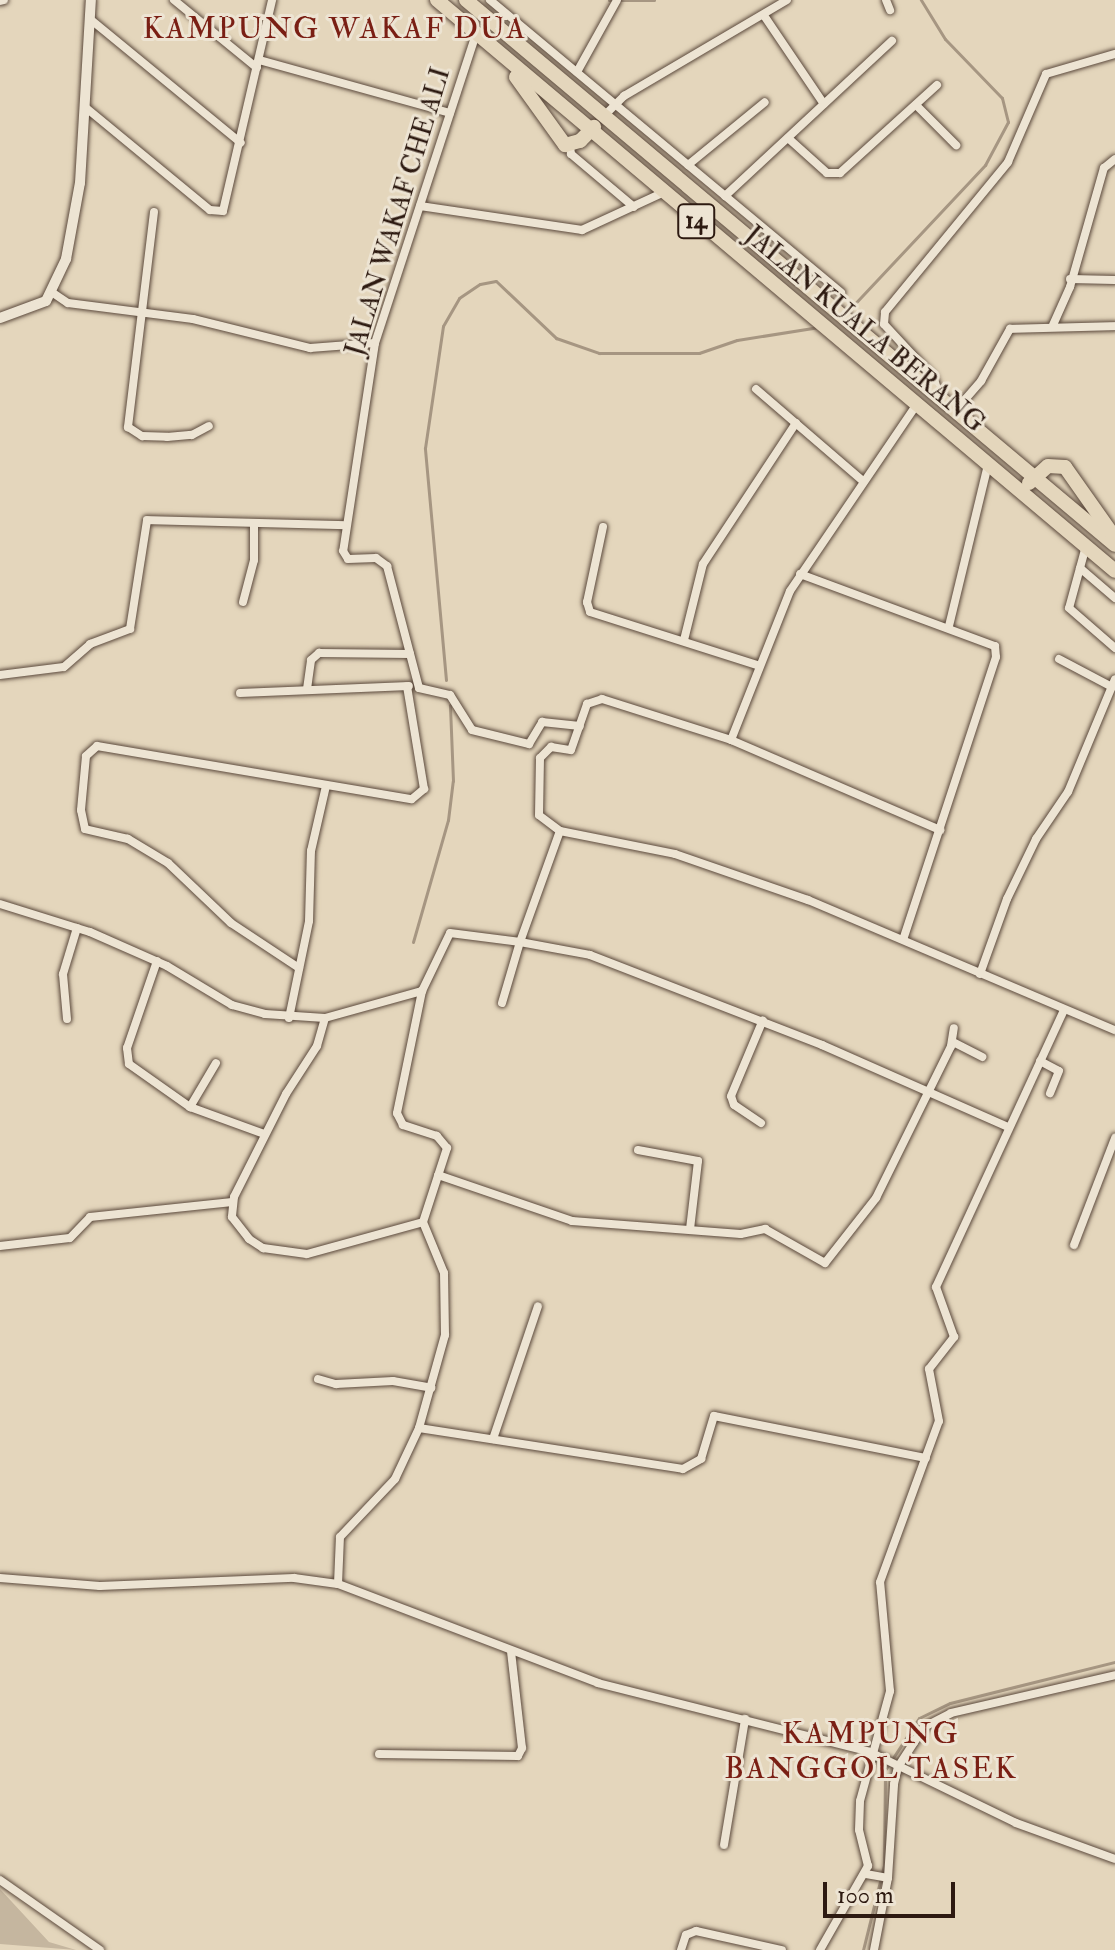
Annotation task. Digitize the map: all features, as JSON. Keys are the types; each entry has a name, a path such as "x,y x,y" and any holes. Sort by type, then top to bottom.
{"highway":[{"name":"JALAN KUALA BERANG","path":"437,0 589,133 1115,571"},
{"name":"JALAN KUALA BERANG","path":"466,0 602,118 1115,545"},
{"path":"504,58 559,139 570,146 589,133 602,118"},
{"path":"1043,510 1028,490 1033,477 1048,466 1065,467 1115,538"}],"street":[{"path":"0,318 35,307 53,293 73,230 91,0"},
{"path":"174,0 258,64 450,113"},
{"path":"85,107 210,210 223,211 229,200 272,0"},
{"path":"490,0 841,292"},
{"path":"577,72 617,0"},
{"path":"602,118 614,104 765,17 787,0"},
{"path":"886,0 890,10"},
{"path":"765,17 824,104"},
{"path":"90,19 241,143"},
{"name":"JALAN WAKAF CHE ALI","path":"418,686 387,566 381,559 345,556 343,525 375,343 476,34"},
{"path":"725,196 892,41"},
{"path":"940,398 933,377 884,324 885,312 1008,162 1046,74 1115,54"},
{"path":"788,138 834,175 937,85"},
{"path":"688,165 765,102"},
{"path":"916,105 956,145"},
{"path":"570,146 571,154 634,207"},
{"path":"1053,325 1104,168 1115,159"},
{"path":"420,206 582,230 662,193"},
{"path":"154,212 139,312 128,427 142,436 167,437 192,435 209,426"},
{"path":"789,273 801,259"},
{"path":"1070,279 1115,280"},
{"path":"53,293 68,303 193,319 310,348 375,343"},
{"path":"955,411 981,381 1005,333 1053,325 1115,326"},
{"path":"756,389 863,481"},
{"path":"731,740 800,574 917,404"},
{"path":"684,640 703,564 796,423"},
{"path":"949,626 988,465"},
{"path":"0,675 64,667 90,644 130,629 147,520 343,525"},
{"path":"243,602 254,560 254,523"},
{"path":"603,527 587,602 590,612 760,666"},
{"path":"1086,546 1069,608 1115,648"},
{"path":"1080,568 1115,598"},
{"path":"800,574 989,640 997,652 904,937"},
{"path":"307,689 311,660 319,653 410,654"},
{"path":"980,974 1007,899 1036,839 1068,792 1114,683 1059,659"},
{"path":"299,968 231,923 168,863 128,839 85,829 81,810 86,756 97,746 412,799 424,789 407,686"},
{"path":"240,693 418,686 450,695 478,733 529,744 542,722 580,726"},
{"path":"940,830 731,740 602,699 587,704 571,750 551,747 540,758 539,815 560,831 675,854 904,937 1063,1012 1115,1030"},
{"path":"289,1018 309,921 311,851 326,786"},
{"path":"502,1003 520,942 560,831"},
{"path":"0,904 77,928 157,961 232,1005 289,1018 325,1018 422,991"},
{"path":"67,1019 63,974 77,928"},
{"path":"338,1584 343,1529 395,1479 419,1428 445,1335 447,1288 423,1222 445,1143 403,1125 397,1113 422,991 450,933 520,942 612,962 763,1020 1008,1127"},
{"path":"157,961 127,1058 138,1075 190,1107 264,1134"},
{"path":"820,1950 870,1874 859,1821 871,1753 887,1712 890,1691 880,1582 939,1415 929,1369 954,1337 936,1287 1063,1012"},
{"path":"325,1018 317,1046 264,1134 232,1202 232,1217 249,1239 281,1252 318,1254 423,1222"},
{"path":"761,1123 734,1105 731,1096 763,1020"},
{"path":"438,1175 572,1221 741,1234 770,1230 815,1261 829,1261 871,1206 953,1042 954,1028"},
{"path":"953,1042 982,1057"},
{"path":"1040,1061 1059,1071 1050,1093"},
{"path":"190,1107 216,1063"},
{"path":"1074,1245 1115,1139"},
{"path":"638,1150 698,1161 690,1229"},
{"path":"0,1246 70,1238 90,1217 232,1202"},
{"path":"493,1439 538,1306"},
{"path":"318,1379 336,1384 393,1381 431,1388"},
{"path":"419,1428 690,1468 701,1459 714,1416 926,1458"},
{"path":"0,1578 100,1586 294,1578 338,1584 598,1683 871,1753 1016,1823 1115,1859"},
{"path":"379,1754 518,1756 522,1748 511,1652"},
{"path":"874,1950 887,1878 897,1766 934,1719 1115,1675"},
{"path":"724,1845 745,1719"},
{"path":"870,1874 887,1878"},
{"path":"0,1880 100,1950"},
{"path":"681,1950 686,1935 696,1931 782,1950"}],"shaded area":[{"path":"0,1889 49,1942 76,1950 0,1944"}],"waterway":[{"path":"609,0 654,0"},
{"path":"847,312 985,165 1008,122 1002,98 945,39 921,0"},
{"path":"446,680 425,448 443,326 459,298 480,284 496,281 556,338 599,353 699,353 737,340 819,327"},
{"path":"413,942 448,820 453,781 450,705"},
{"path":"863,1950 884,1865 885,1770 919,1718 950,1703 1115,1662"}],"district":[{"name":"KAMPUNG WAKAF DUA","path":"335,29"},
{"name":"KAMPUNG BANGGOL TASEK","path":"871,1751"}]}
